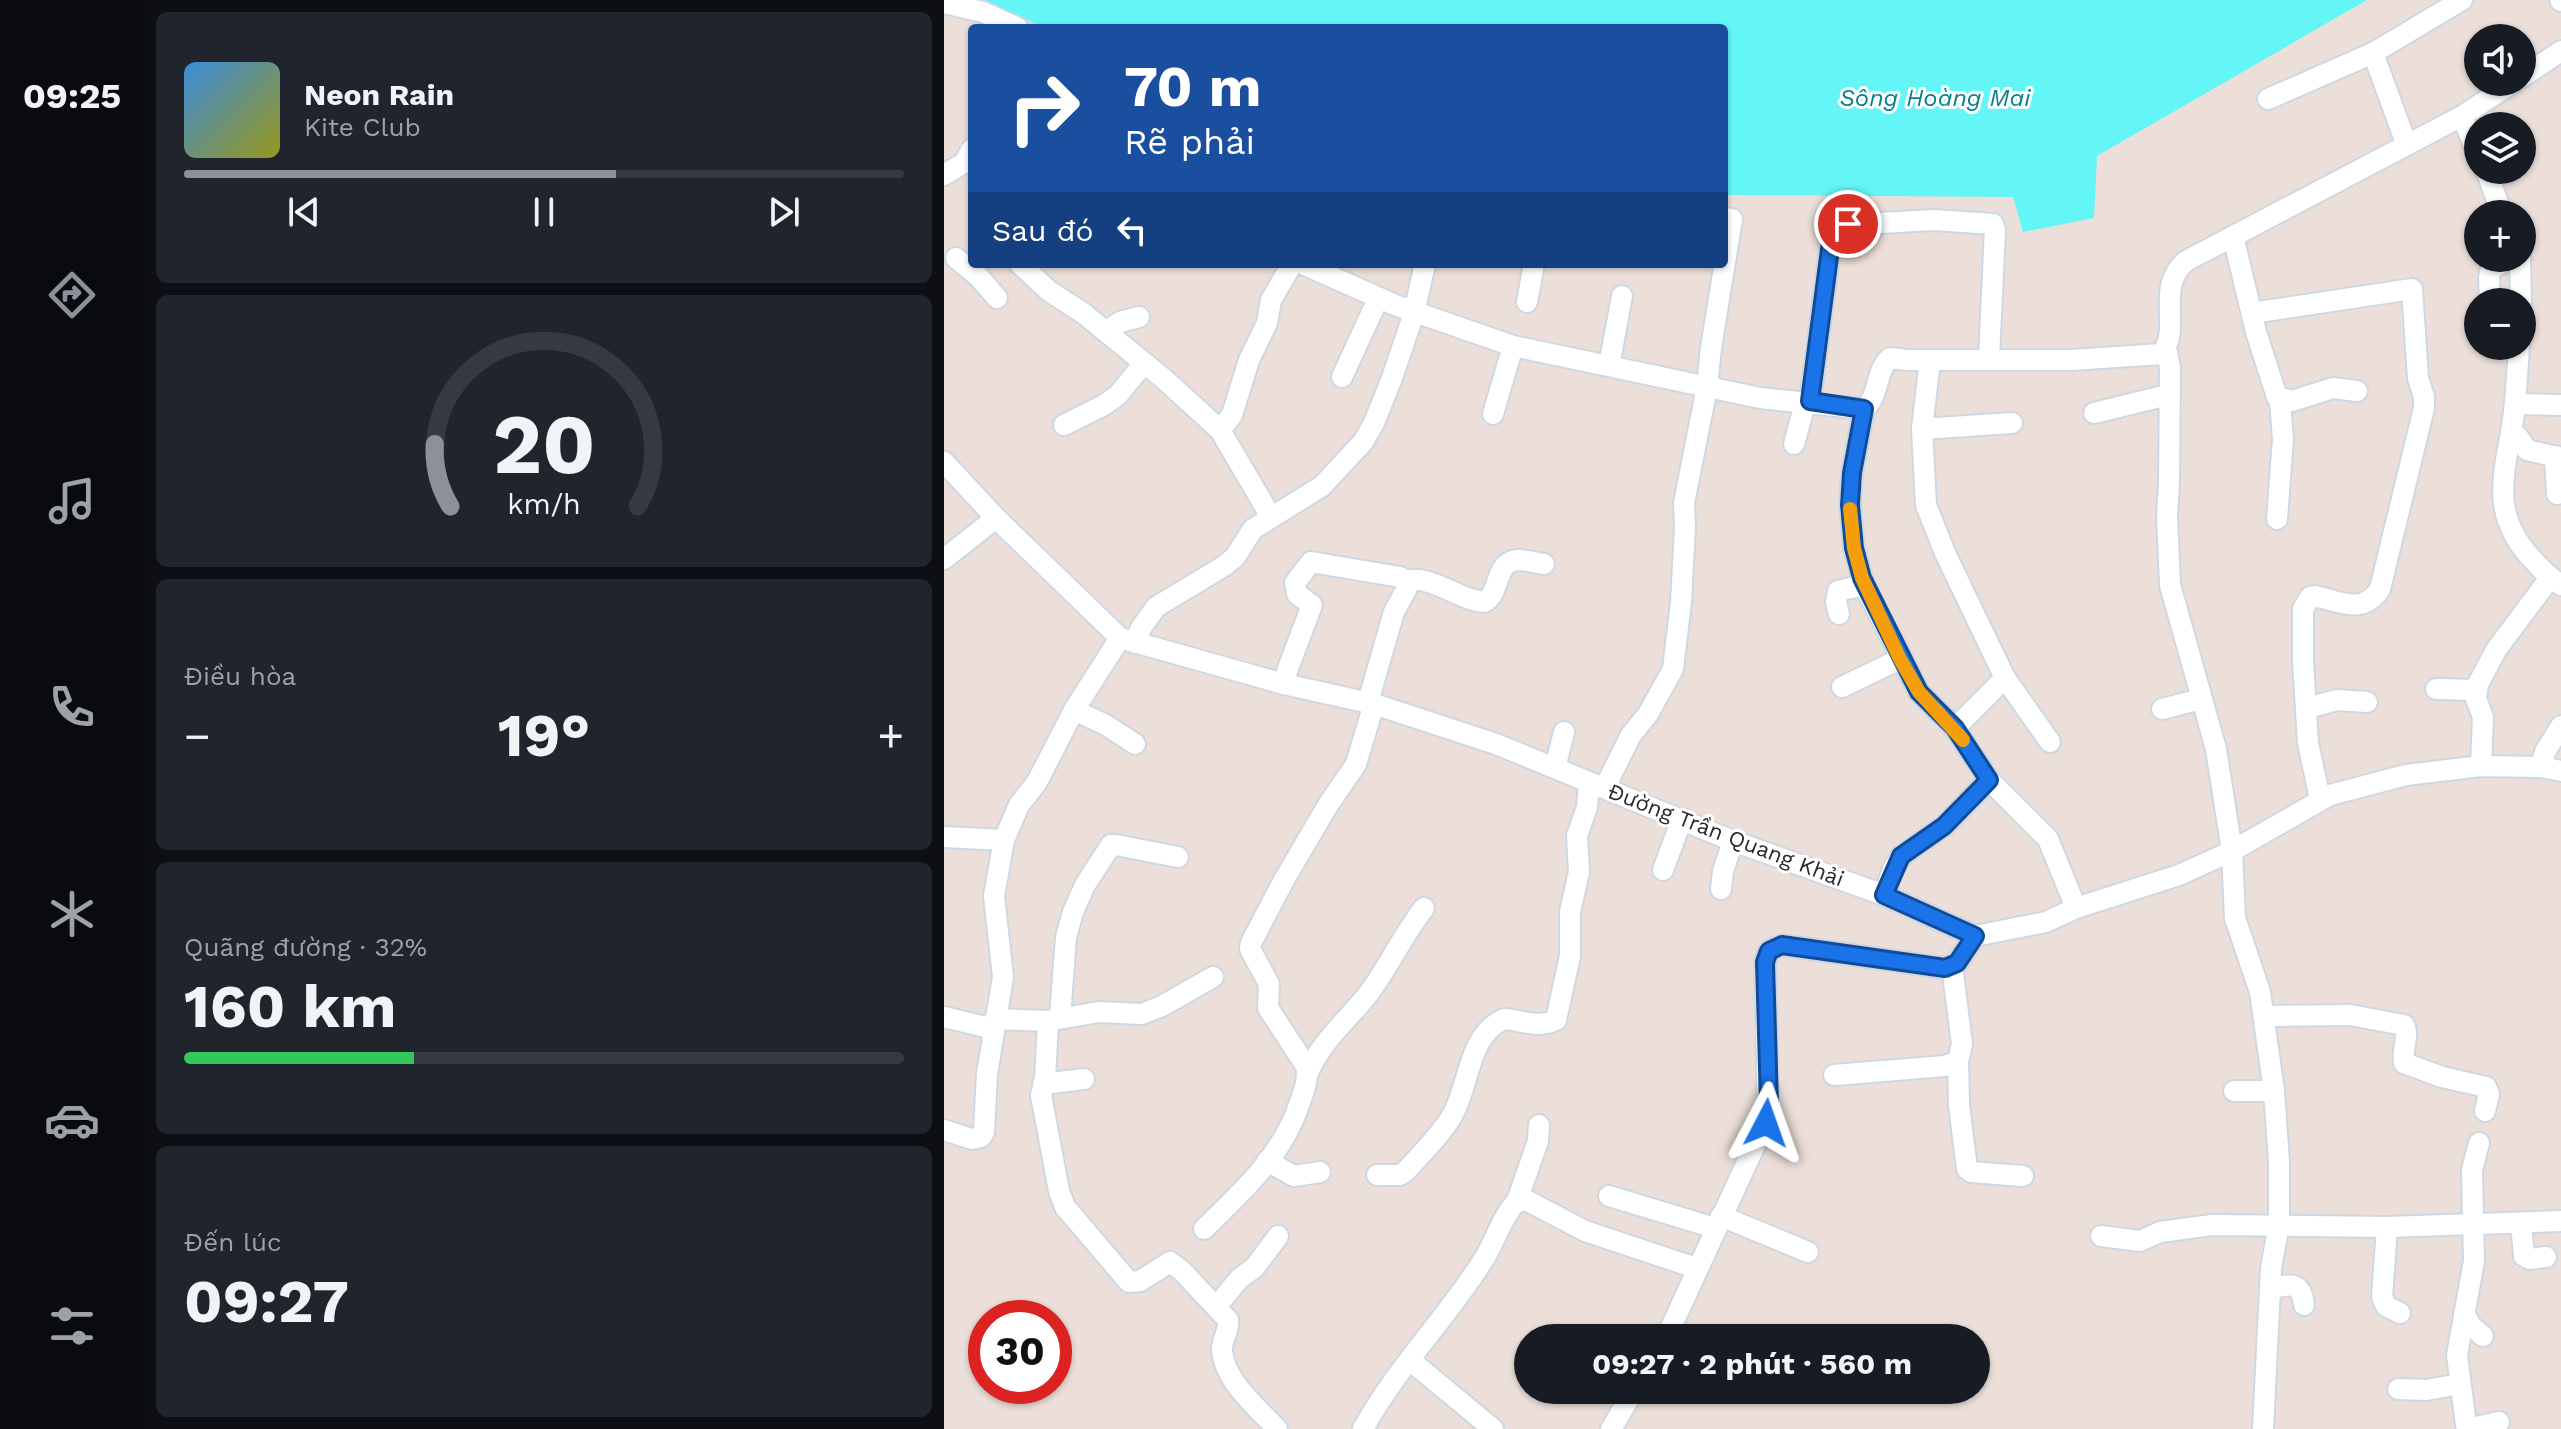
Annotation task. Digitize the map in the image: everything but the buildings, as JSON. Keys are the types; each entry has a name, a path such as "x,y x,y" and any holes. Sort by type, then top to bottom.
{"street":[{"path":"2268,99 2373,53 2462,0"},
{"path":"944,3 983,12 1008,24"},
{"path":"2536,68 2561,51"},
{"path":"2373,53 2406,143"},
{"path":"2263,1429 2271,1268 2279,1225 2274,1091 2260,992 2235,918 2232,851 2216,749 2170,585 2167,516 2170,368 2166,348 2173,275 2186,261 2462,116 2493,96"},
{"path":"2462,116 2464,121"},
{"path":"944,175 964,163 968,156"},
{"path":"1728,218 1732,219 1728,244"},
{"path":"1794,444 1806,402 1832,234 1843,225 1934,220 1993,224 1989,358"},
{"path":"2233,236 2273,387 2280,400 2283,439 2277,519"},
{"path":"970,268 997,298"},
{"path":"1024,268 1049,291 1144,363 1220,430 1271,517"},
{"path":"1220,430 1232,415 1249,360 1267,323 1271,300 1290,268"},
{"path":"1312,268 1414,313 1513,346 1781,401 1864,409"},
{"path":"944,1130 972,1139 981,1137 984,1132 987,1074 1003,977 994,896 1004,840 1019,805 1037,782 1074,710 1156,607 1224,566 1235,557 1253,529 1322,486 1363,442 1382,406 1414,313 1424,268"},
{"path":"1527,302 1533,268"},
{"path":"1377,1175 1400,1175 1405,1172 1447,1123 1487,1030 1504,1019 1536,1024 1550,1024 1556,1020 1570,956 1570,912 1579,872 1577,836 1597,786 1648,714 1673,669 1681,602 1684,503 1707,387 1724,268"},
{"path":"2252,313 2412,289 2418,378 2424,408 2380,589 2368,602 2354,607 2315,596 2305,602 2303,661 2308,743 2320,799"},
{"path":"1609,366 1622,296"},
{"path":"1342,377 1378,299"},
{"path":"1106,332 1120,322 1139,317"},
{"path":"1493,414 1513,346"},
{"path":"2076,908 2048,839 1989,780 1955,728 1919,692 1900,659 1864,585 1854,548 1850,505 1852,473 1864,409 1871,403 1882,365 1890,358 2072,360 2153,356 2161,354 2166,348"},
{"path":"1930,360 1922,429 1924,492 1930,516 2005,678 2050,742"},
{"path":"2481,766 2483,717 2476,699 2483,671 2496,650 2556,582 2515,539 2504,512 2502,482 2515,404 2518,360"},
{"path":"1064,425 1118,395 1144,363"},
{"path":"2280,400 2292,401 2333,388 2357,391"},
{"path":"2094,413 2168,395"},
{"path":"2515,404 2561,405"},
{"path":"1922,429 2012,423"},
{"path":"2511,433 2527,450 2558,457 2557,494"},
{"name":"Đường Trần Quang Khải","path":"944,462 996,518 1128,641 1284,684 1371,703 1496,744 1733,841 1884,895 1975,936"},
{"path":"944,559 996,518"},
{"path":"1284,684 1312,605 1297,594 1295,583 1311,562 1400,577 1406,581 1417,579 1484,602 1494,594 1500,572 1509,563 1517,560 1544,564"},
{"path":"1308,1073 1268,1008 1269,984 1250,949 1251,943 1284,880 1356,764 1394,612 1407,588 1406,581"},
{"path":"1839,614 1836,602 1838,591 1864,585"},
{"path":"1842,687 1900,659"},
{"path":"1955,728 2005,678"},
{"path":"2436,689 2477,690"},
{"path":"2162,709 2201,699"},
{"path":"2307,708 2337,700 2367,702"},
{"path":"1074,710 1106,725 1135,744"},
{"path":"1672,1324 1768,1117 1765,962 1769,951 1782,945 1945,968 1952,966 1975,936 2046,922 2076,908 2179,875 2232,851 2320,799 2406,775 2481,766 2551,769 2545,752 2561,726"},
{"path":"1555,768 1564,732"},
{"path":"1884,895 1901,856 1944,826 1989,780"},
{"path":"1663,870 1682,819"},
{"path":"944,837 1004,840"},
{"path":"1721,889 1723,871 1733,841"},
{"path":"1178,857 1111,845 1081,892 1066,937 1041,1095 1044,1119 1054,1173 1065,1207 1129,1282 1140,1281 1170,1262 1182,1271 1228,1320 1222,1350 1226,1365 1247,1396 1277,1429"},
{"path":"1204,1229 1245,1191 1279,1150 1291,1128 1308,1073 1320,1048 1370,992 1424,908"},
{"path":"1952,966 1962,1044 1958,1061 1959,1105 1967,1169 1971,1172 2023,1176"},
{"path":"944,1017 994,1024 1098,1012 1142,1014 1213,977"},
{"path":"2265,1016 2350,1015 2404,1025 2407,1031 2402,1056 2404,1063 2442,1077 2486,1087 2489,1094 2485,1111"},
{"path":"1834,1075 1945,1066 1958,1061"},
{"path":"1043,1084 1084,1079"},
{"path":"2234,1091 2274,1091"},
{"path":"1363,1429 1478,1268 1517,1201 1538,1141 1539,1125"},
{"path":"2479,1143 2472,1165 2474,1261 2457,1355 2468,1428 2499,1422"},
{"path":"1267,1161 1294,1176 1320,1172"},
{"path":"1609,1196 1718,1222 1808,1252"},
{"path":"1517,1201 1528,1201 1585,1231 1696,1268"},
{"path":"2101,1236 2140,1241 2160,1232 2199,1226 2387,1227 2561,1221"},
{"path":"2521,1224 2524,1256 2530,1259 2546,1257"},
{"path":"2387,1227 2382,1297 2386,1306 2400,1313"},
{"path":"1216,1307 1239,1279 1255,1267 1278,1236"},
{"path":"2271,1288 2298,1287 2304,1305"},
{"path":"2464,1313 2471,1326 2483,1336"},
{"path":"1411,1361 1493,1429"},
{"path":"2398,1389 2426,1390 2460,1384"},
{"path":"1611,1429 1626,1404"}],"water":[{"name":"Sông Hoàng Mai","path":"981,0 2367,0 2097,156 2094,218 2023,232 2013,197 1728,195 1728,24 1037,24"}],"slow traffic":[{"path":"1850,509 1854,548 1862,578 1900,659 1919,692 1963,740"}],"route":[{"path":"1766,1123 1769,1105 1765,962 1769,951 1782,945 1945,968 1957,963 1975,936 1884,895 1901,856 1944,826 1989,780 1955,728 1919,692 1862,578 1854,548 1850,482 1864,409 1810,401 1832,234 1837,228 1848,224"}]}
